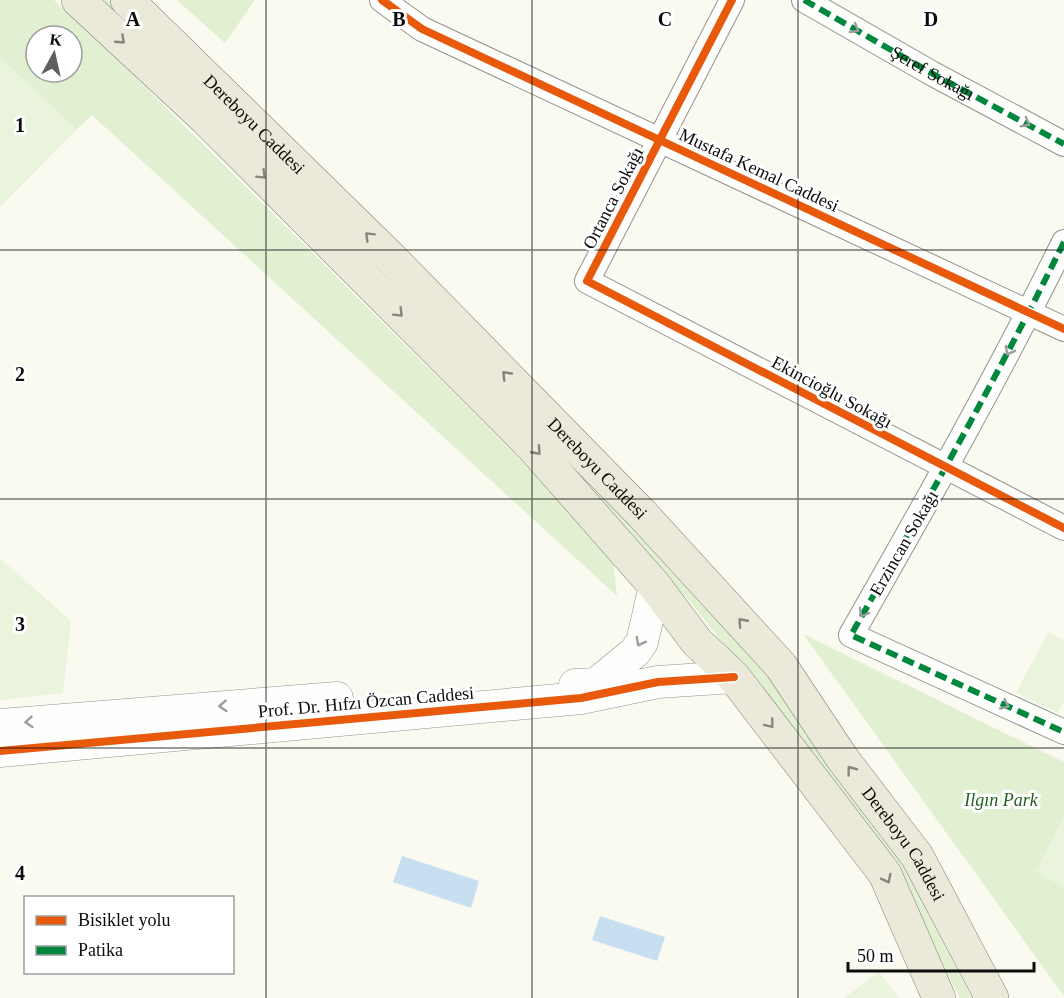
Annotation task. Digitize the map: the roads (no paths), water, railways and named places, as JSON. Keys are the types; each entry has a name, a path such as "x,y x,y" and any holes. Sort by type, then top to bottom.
{"main road":[{"name":"Dereboyu Caddesi","path":"78,0 206,119 524,438 655,586 697,642 734,677 885,873 939,998"},
{"name":"Dereboyu Caddesi","path":"128,0 400,267 642,514 781,666 842,758 917,856 992,998"}],"street":[{"name":"Mustafa Kemal Caddesi","path":"382,0 422,29 1064,329"},
{"name":"Ortanca Sokağı","path":"587,281 732,0"},
{"name":"Şeref Sokağı","path":"804,0 933,74 1064,144"},
{"name":"Erzincan Sokağı","path":"1064,242 1030,312 946,468 851,635 1064,732"},
{"name":"Ekincioğlu Sokağı","path":"587,281 1064,528"},
{"name":"Prof. Dr. Hıfzı Özcan Caddesi","path":"0,725 281,702 596,684 635,651 642,642 655,586"},
{"name":"Prof. Dr. Hıfzı Özcan Caddesi","path":"0,751 581,699 658,682 734,677"}],"water":[{"path":"402,856 479,881 471,908 393,882"},
{"path":"600,916 665,937 657,961 592,940"}],"park label":[{"name":"Ilgın Park","path":"1001,800"}]}
